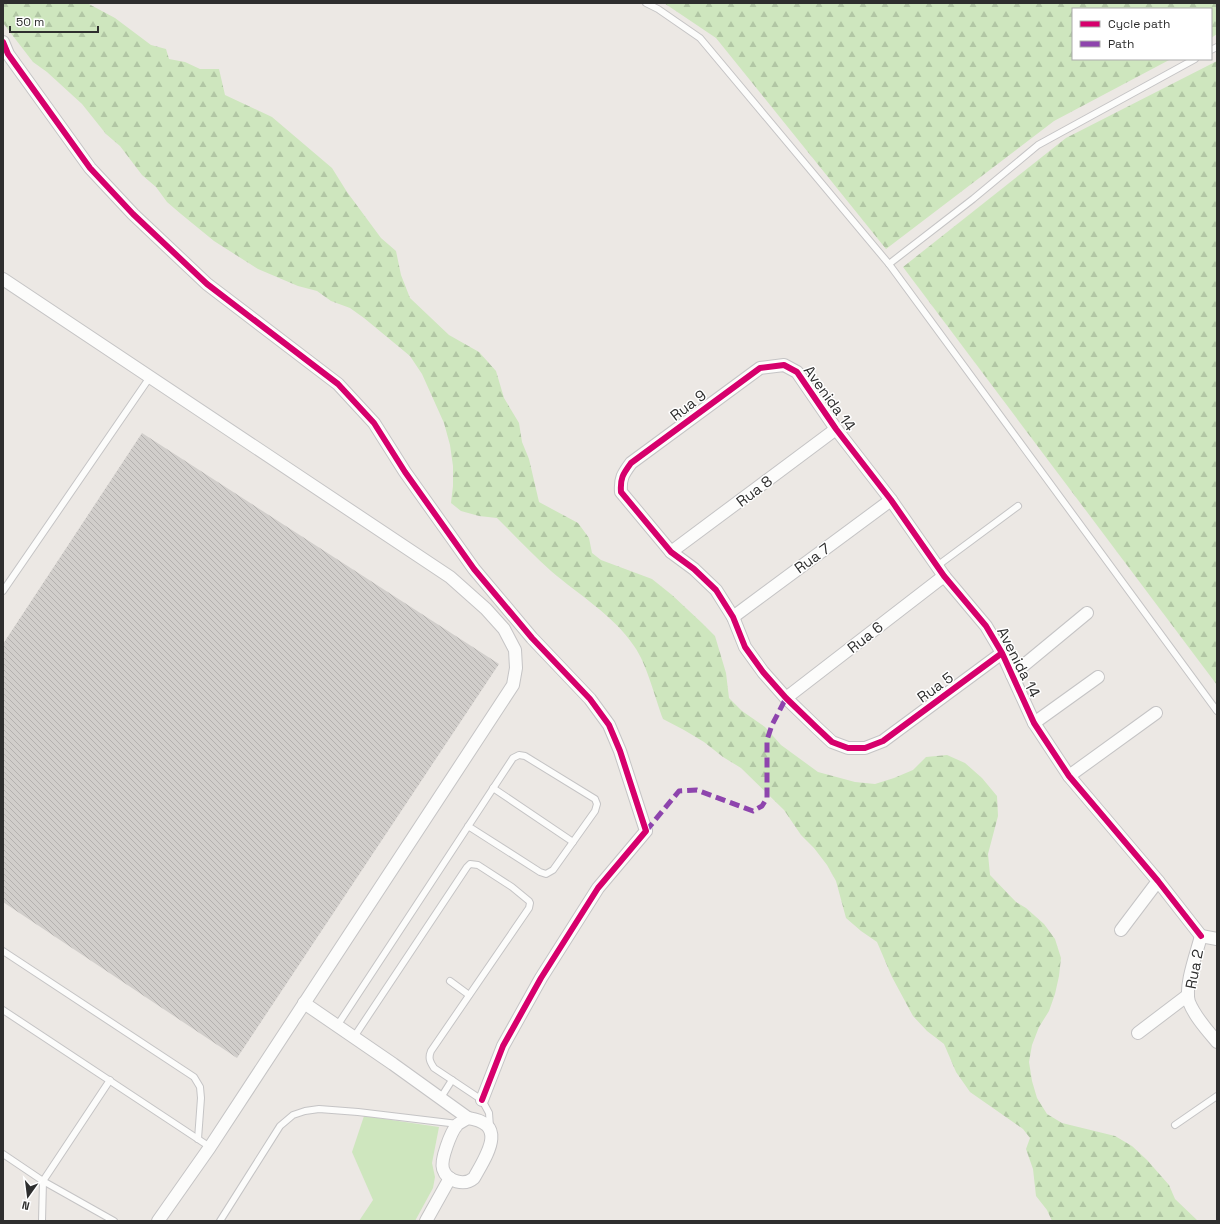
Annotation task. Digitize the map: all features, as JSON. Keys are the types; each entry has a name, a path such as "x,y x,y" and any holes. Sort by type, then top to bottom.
{"street":[{"path":"3,42 8,54 90,168 133,214 207,284 338,384 374,423 405,472 474,569 532,638 590,699 609,725 620,751 646,831 598,888 541,978 503,1046 482,1100"},
{"path":"3,279 450,577 486,609 504,630 515,650 516,668 512,685 210,1146 158,1221"},
{"name":"Avenida 14","path":"760,368 784,365 797,372 836,429 890,500 940,571 986,626 1002,653 1034,723 1069,776 1158,881 1201,936"},
{"name":"Rua 9","path":"631,464 760,368"},
{"name":"Rua 8","path":"671,552 836,429"},
{"name":"Rua 5","path":"631,464 623,475 620,484 621,492 671,552 694,569 716,590 733,616 745,647 763,672 786,698 832,742 848,748 865,748 883,741 1002,653"},
{"name":"Rua 7","path":"733,616 890,500"},
{"name":"Rua 6","path":"786,698 940,571"},
{"path":"1012,675 1087,613"},
{"path":"1034,723 1098,677"},
{"path":"1069,776 1156,713"},
{"path":"1121,930 1158,881"},
{"path":"1201,936 1217,939"},
{"name":"Rua 2","path":"1201,936 1188,986 1188,995 1189,1001 1198,1018 1217,1042"},
{"path":"1138,1032 1188,995"},
{"path":"304,1003 440,1099 463,1121"},
{"path":"476,1119 490,1129 492,1139 491,1147 474,1178 465,1183 453,1180 445,1174 442,1168 444,1152 463,1121 476,1119"},
{"path":"426,1221 453,1180"},
{"path":"435,1221 453,1180"}],"lane":[{"path":"646,3 658,9 700,38 889,264 1217,711"},
{"path":"889,264 973,199 1038,145 1193,60"},
{"path":"3,591 150,377"},
{"path":"940,571 1018,506"},
{"path":"337,1026 468,826 513,758 519,755 525,756 595,798 597,804 595,811 574,842 553,870 546,874 540,872 468,826"},
{"path":"493,788 574,842"},
{"path":"354,1037 470,864 478,864 512,887 529,901 529,908 429,1056 430,1062 434,1068 482,1100 489,1113 490,1129"},
{"path":"3,951 194,1077 200,1087 201,1098 198,1139"},
{"path":"450,981 469,995"},
{"path":"3,1010 210,1146"},
{"path":"42,1221 43,1181 110,1080"},
{"path":"440,1099 452,1080"},
{"path":"1175,1125 1217,1096"},
{"path":"220,1221 280,1126 293,1114 319,1109 463,1121"},
{"path":"3,1154 43,1181 114,1221"}],"green space":[{"path":"3,3 87,3 115,18 151,45 166,49 169,59 185,62 200,69 219,69 225,95 272,117 332,168 347,192 381,238 396,251 401,275 410,298 449,335 479,352 496,371 504,398 519,423 522,442 529,459 539,502 578,523 589,538 592,553 601,560 652,579 672,595 715,636 726,673 729,698 742,711 765,727 781,745 818,772 855,782 875,784 913,770 926,757 947,755 965,763 982,778 997,796 998,816 988,854 990,875 1016,902 1026,908 1044,924 1055,939 1061,958 1055,994 1049,1011 1039,1027 1032,1045 1029,1062 1037,1098 1047,1114 1062,1123 1115,1136 1132,1146 1147,1160 1169,1185 1175,1199 1198,1221 1052,1221 1047,1210 1036,1196 1033,1169 1026,1149 1030,1138 1023,1129 970,1092 956,1072 944,1044 927,1031 913,1016 892,977 877,942 846,918 836,881 827,865 814,848 801,835 784,810 741,768 723,757 704,742 663,719 647,671 639,653 626,635 606,615 551,571 497,518 479,516 461,511 451,503 453,466 450,445 444,423 422,374 410,356 350,308 331,301 317,291 298,286 258,269 214,241 167,202 156,187 142,175 120,146 106,134 82,104 47,72 33,62 3,23"},
{"path":"664,3 1217,3 1217,34 1212,37 1212,8 1072,8 1072,60 1169,60 1054,121 886,249 716,38"},
{"path":"1217,61 1217,685 903,267 1066,138"},
{"path":"364,1116 439,1127 432,1163 435,1177 433,1188 415,1221 359,1221 373,1200 352,1152"}],"building":[{"path":"142,433 499,664 237,1058 3,902 3,644"}],"marked path":[{"path":"646,831 679,791 697,790 753,811 762,806 767,798 767,740 772,725 786,698"}],"cycle path":[{"path":"3,42 8,54 90,168 133,214 207,284 338,384 374,423 405,472 474,569 532,638 590,699 609,725 620,751 646,831 598,888 541,978 503,1046 482,1100"},
{"path":"1002,653 883,741 865,748 848,748 832,742 786,698 763,672 745,647 733,617 716,590 694,569 671,552 621,492 621,483 624,473 631,463 760,368 784,365 797,372 836,429 891,500 944,576 986,626 1002,653 1034,723 1069,776 1158,881 1201,936"}]}
